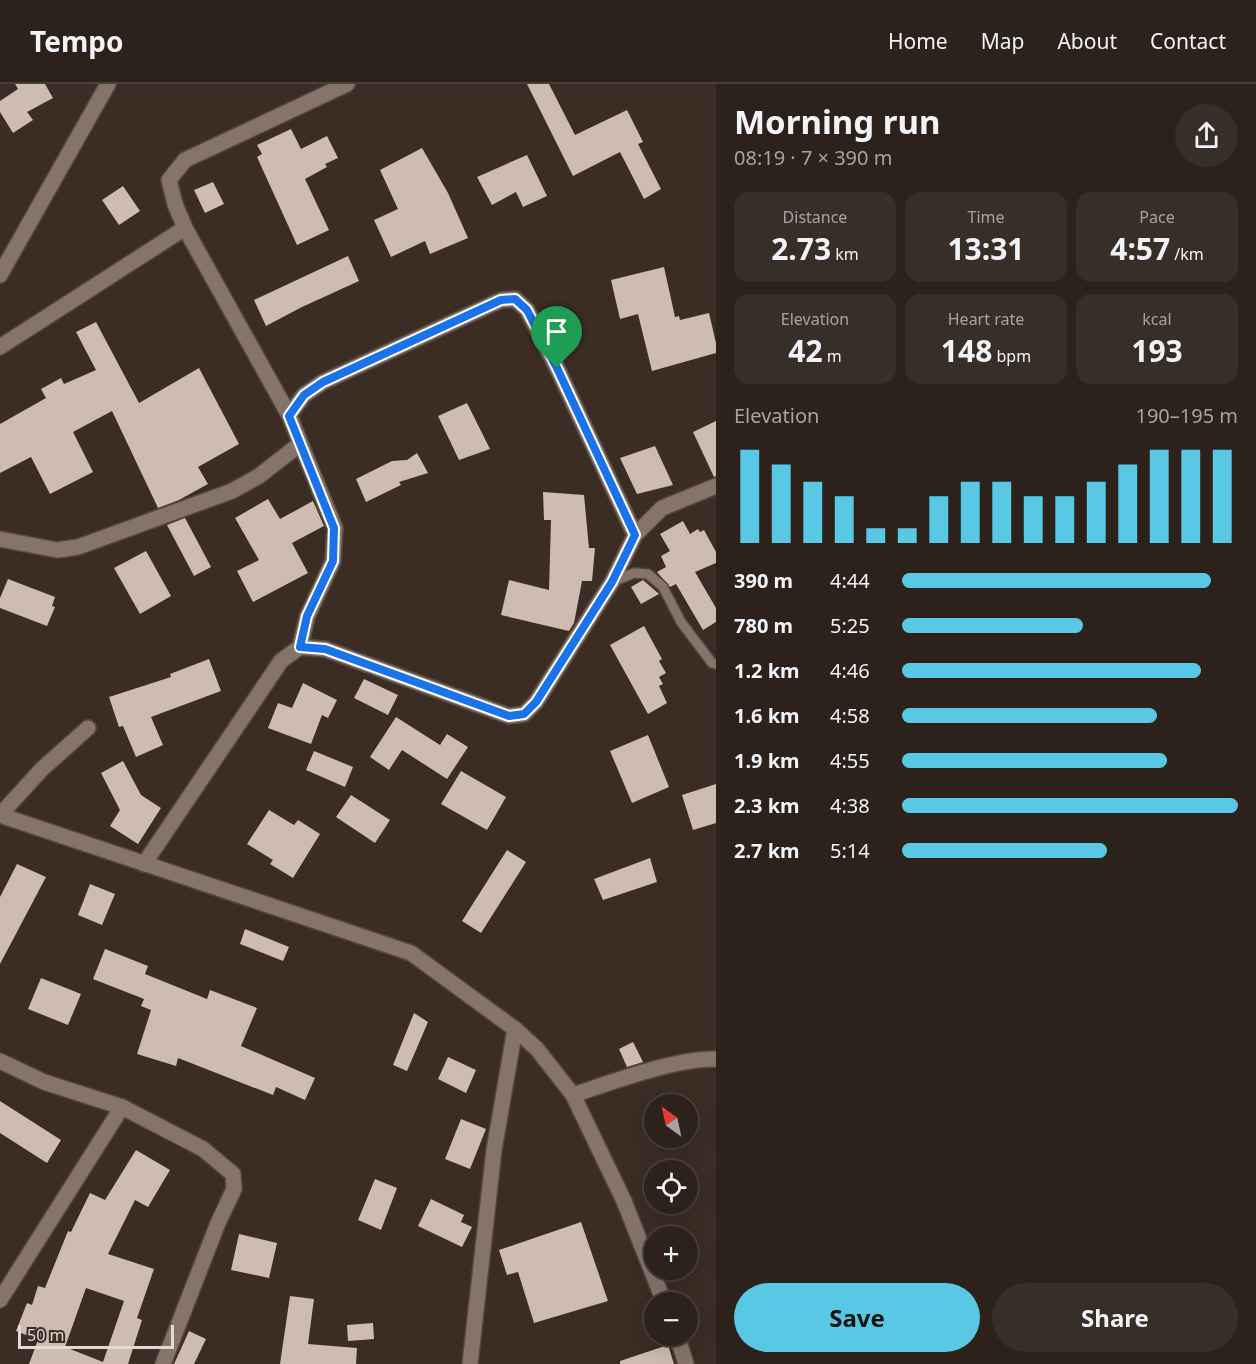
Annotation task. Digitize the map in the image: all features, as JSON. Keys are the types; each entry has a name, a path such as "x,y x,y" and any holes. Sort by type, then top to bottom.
{"street":[{"path":"0,275 108,84"},
{"path":"144,864 281,662 300,647 307,616 333,561 334,528 289,416 185,228 175,204 169,180 185,160 347,84"},
{"path":"0,347 185,228"},
{"path":"289,416 304,395 323,382 501,300 515,299 527,310 557,368 635,535"},
{"path":"0,538 57,550 78,548 232,491 259,476 300,444"},
{"path":"300,647 325,649 509,716 524,714 536,702 612,582 635,535 662,508 716,486"},
{"path":"88,728 42,769 0,815 411,953 515,1029 537,1048 573,1095 624,1201 660,1292"},
{"path":"471,1364 494,1150 515,1029"},
{"path":"573,1095 621,1079 700,1059 716,1059"},
{"path":"0,1061 44,1082 122,1107 203,1149 233,1173 234,1189 218,1223 164,1364"},
{"path":"0,1300 122,1107"},
{"path":"680,1346 686,1364"}],"lane":[{"path":"612,582 634,573 648,574 663,587 681,622 712,663 716,664"}],"building":[{"path":"15,84 45,84 53,98 27,112 33,120 13,133 0,112 0,101 18,89"},
{"path":"527,84 549,84 575,135 627,110 643,142 638,144 661,189 644,199 620,152 573,176"},
{"path":"291,129 301,149 327,136 338,158 325,164 327,167 305,179 329,230 297,245 257,157 262,154 257,145"},
{"path":"422,148 448,193 468,238 430,254 425,241 391,257 374,220 398,209 380,170"},
{"path":"527,155 547,196 523,207 516,192 492,205 477,177"},
{"path":"213,182 224,204 205,213 194,190"},
{"path":"123,186 140,211 119,225 102,200"},
{"path":"348,256 359,281 266,326 254,300"},
{"path":"664,267 675,317 679,316 680,320 709,313 716,353 652,371 638,314 620,319 611,280"},
{"path":"96,322 139,403 199,368 239,444 198,467 208,484 179,500 158,508 112,411 73,432 93,472 50,494 31,457 0,473 0,424 46,398 41,389 61,378 64,384 96,370 76,332"},
{"path":"467,403 490,449 459,460 438,416"},
{"path":"716,421 716,476 714,477 693,432"},
{"path":"655,446 673,485 637,494 620,458"},
{"path":"417,453 428,473 399,482 401,485 366,502 356,479 392,461 407,460"},
{"path":"543,492 584,495 589,548 595,548 592,581 582,581 574,623 569,631 501,615 509,580 549,590 551,520 544,520"},
{"path":"268,499 280,519 313,501 324,526 292,543 308,573 253,602 237,571 259,560 235,518"},
{"path":"185,518 211,567 194,576 167,525"},
{"path":"683,521 690,534 698,529 700,532 704,530 716,552 716,563 695,572 716,608 716,622 703,630 676,584 670,587 657,572 666,567 661,556 670,551 660,534"},
{"path":"146,551 171,596 140,614 114,568"},
{"path":"8,579 55,597 52,606 55,607 47,626 0,608 0,598"},
{"path":"643,580 659,594 641,604 631,587"},
{"path":"644,626 662,659 659,661 666,673 659,677 663,684 659,686 667,703 648,714 610,645"},
{"path":"209,659 221,691 151,717 163,745 136,757 123,726 119,727 109,697 171,677 170,674"},
{"path":"364,679 398,695 388,715 354,698"},
{"path":"303,683 337,700 328,718 322,715 311,744 268,728 278,703 292,708"},
{"path":"396,717 440,745 447,734 468,747 447,779 402,750 389,770 370,757"},
{"path":"648,735 669,787 632,803 610,751"},
{"path":"314,751 353,767 345,787 306,770"},
{"path":"123,761 141,795 161,808 138,844 110,826 120,810 101,773"},
{"path":"461,771 506,797 487,830 441,804"},
{"path":"716,784 716,823 693,830 682,795"},
{"path":"351,795 390,820 375,843 336,817"},
{"path":"269,810 294,825 298,820 320,834 293,878 270,864 273,860 247,844"},
{"path":"507,850 526,862 481,933 462,921"},
{"path":"650,858 657,882 603,900 594,879"},
{"path":"17,864 46,877 0,964 0,897"},
{"path":"90,884 115,894 102,925 78,915"},
{"path":"245,929 289,947 283,961 240,944"},
{"path":"105,949 148,966 145,974 207,999 210,990 257,1008 241,1046 315,1078 305,1100 276,1087 273,1095 178,1058 176,1066 137,1054 151,1010 141,1006 144,999 93,979"},
{"path":"41,978 81,994 68,1025 28,1009"},
{"path":"414,1013 428,1022 407,1071 393,1065"},
{"path":"633,1042 643,1062 627,1067 619,1049"},
{"path":"448,1057 476,1070 466,1093 438,1079"},
{"path":"0,1101 61,1140 47,1163 0,1133"},
{"path":"461,1119 486,1129 470,1169 445,1159"},
{"path":"136,1150 170,1170 148,1207 135,1200 108,1254 154,1269 137,1318 142,1320 128,1364 29,1364 38,1340 16,1331 27,1303 32,1305 38,1286 45,1288 68,1231 71,1232 90,1193 105,1200","holes":["86,1288 124,1301 103,1362 65,1347"]},
{"path":"375,1179 397,1188 381,1230 358,1220"},
{"path":"431,1199 464,1215 461,1222 472,1227 462,1247 418,1226"},
{"path":"581,1222 608,1301 534,1323 518,1272 507,1275 499,1250"},
{"path":"239,1234 277,1243 269,1278 231,1270"},
{"path":"290,1296 314,1299 308,1344 357,1348 356,1364 280,1364"},
{"path":"373,1323 374,1339 348,1341 347,1325"},
{"path":"189,1331 206,1339 194,1364 174,1364"},
{"path":"668,1346 674,1364 620,1364 620,1361"}],"route":[{"path":"515,299 527,310 557,368 635,535 612,582 582,633 536,702 524,714 509,716 325,649 300,647 307,616 323,588 333,561 334,528 289,416 304,395 323,382 501,300 515,299"}]}
